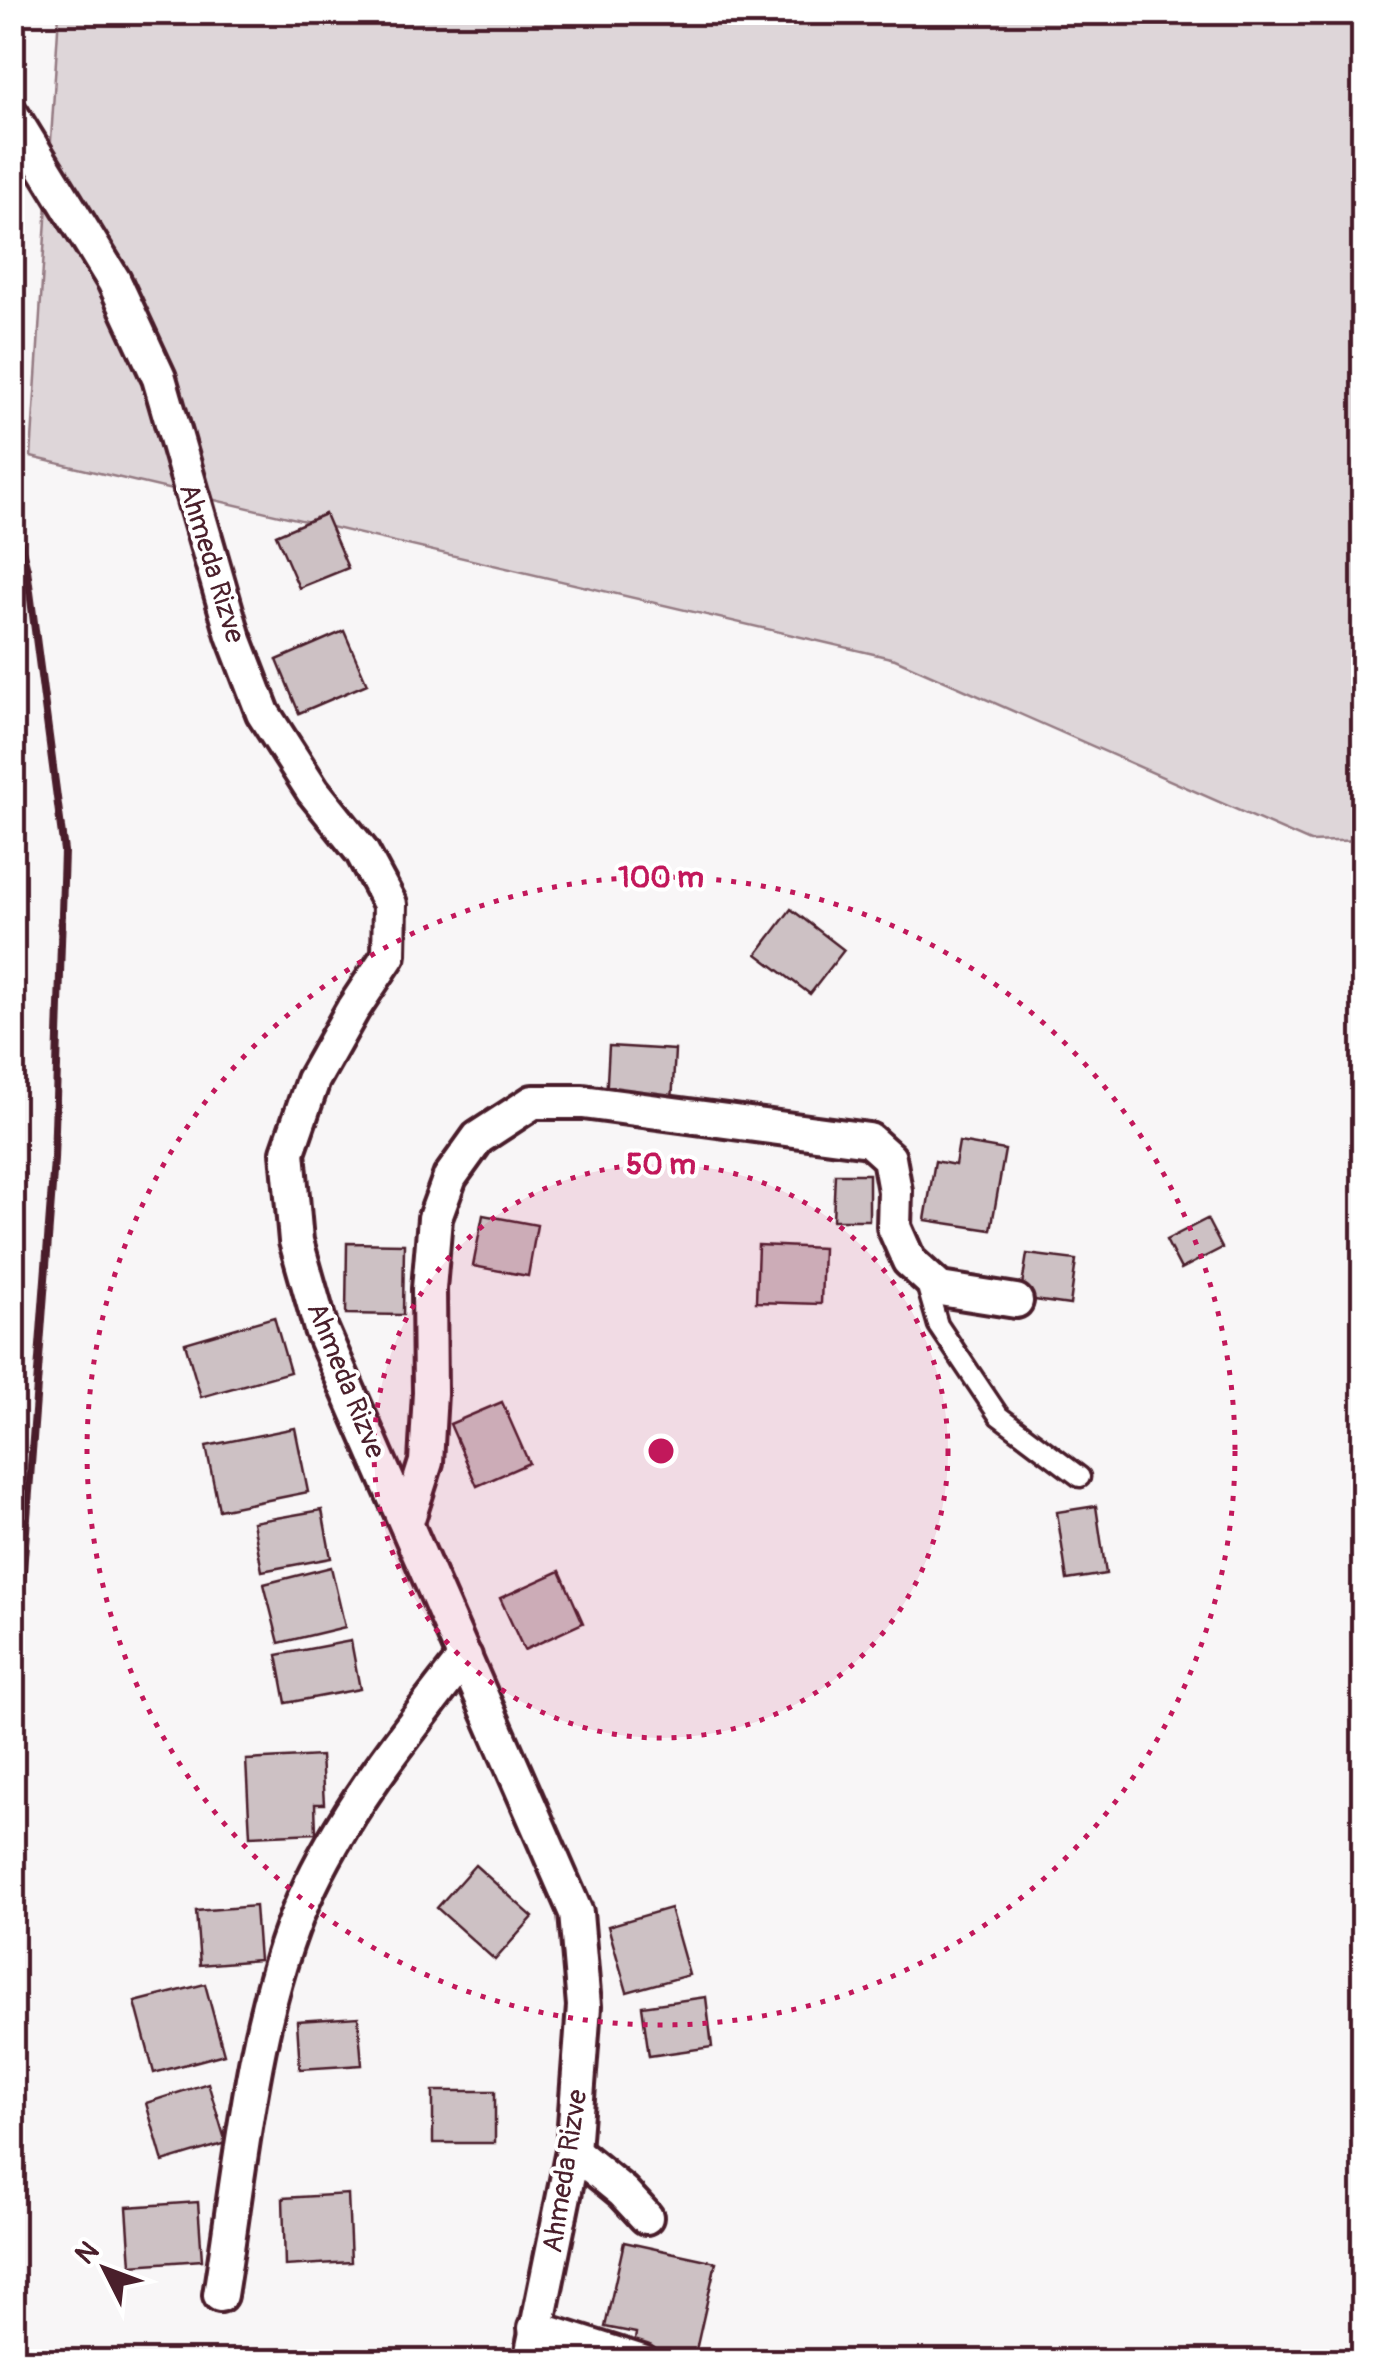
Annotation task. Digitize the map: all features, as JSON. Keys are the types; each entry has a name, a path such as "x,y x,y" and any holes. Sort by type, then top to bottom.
{"street":[{"name":"Ahmeda Rizve","path":"12,115 114,281 159,378 233,635 263,713 313,790 362,852 390,904 389,956 352,1009 313,1080 288,1152 296,1242 321,1329 576,1913 584,2006 573,2150 530,2362"},
{"path":"407,1522 426,1462 429,1289 435,1218 450,1177 478,1138 533,1102 583,1102 869,1140 889,1158 895,1191 894,1228 909,1261 940,1289 1016,1300"},
{"path":"220,2295 259,2053 277,1978 304,1900 347,1819 402,1738 465,1657"},
{"path":"573,2150 646,2217"},
{"path":"535,2328 642,2362"}],"lane":[{"path":"924,1274 938,1325 999,1416 1080,1478"}],"shaded area":[{"path":"59,13 1363,13 1363,840 1310,842 895,659 31,457"}],"building":[{"path":"325,514 348,568 299,588 276,535"},
{"path":"344,631 367,684 299,713 277,660"},
{"path":"791,909 844,950 810,994 757,954"},
{"path":"609,1046 675,1050 672,1103 606,1099"},
{"path":"959,1142 1005,1150 991,1230 925,1220 935,1161 955,1165"},
{"path":"835,1174 869,1174 869,1220 833,1220"},
{"path":"483,1215 537,1225 528,1276 473,1266"},
{"path":"1207,1219 1222,1248 1181,1269 1166,1240"},
{"path":"347,1243 404,1244 403,1315 346,1314"},
{"path":"758,1245 823,1248 821,1304 756,1302"},
{"path":"1027,1254 1076,1260 1070,1305 1020,1298"},
{"path":"274,1317 290,1372 201,1397 185,1343"},
{"path":"502,1402 529,1463 477,1486 450,1424"},
{"path":"295,1428 308,1492 219,1510 206,1446"},
{"path":"1096,1506 1106,1574 1067,1580 1057,1512"},
{"path":"322,1510 331,1558 262,1571 253,1522"},
{"path":"331,1567 345,1627 279,1643 264,1584"},
{"path":"560,1571 583,1623 524,1650 500,1598"},
{"path":"351,1641 360,1689 286,1703 277,1655"},
{"path":"321,1756 324,1804 315,1804 316,1833 250,1836 246,1760"},
{"path":"475,1865 533,1917 495,1960 437,1908"},
{"path":"255,1906 259,1960 200,1965 196,1911"},
{"path":"670,1908 689,1975 627,1992 608,1926"},
{"path":"205,1984 224,2054 154,2073 135,2002"},
{"path":"706,1997 712,2047 649,2056 642,2006"},
{"path":"358,2017 362,2065 300,2069 297,2021"},
{"path":"208,2083 226,2143 163,2162 146,2103"},
{"path":"433,2091 495,2091 495,2143 433,2143"},
{"path":"348,2194 351,2262 285,2266 283,2198"},
{"path":"198,2202 202,2260 131,2265 127,2207"},
{"path":"624,2242 716,2262 694,2359 634,2347 636,2333 605,2327"}],"railway":[{"path":"12,511 27,569 64,851 54,1160 12,1717"}]}
